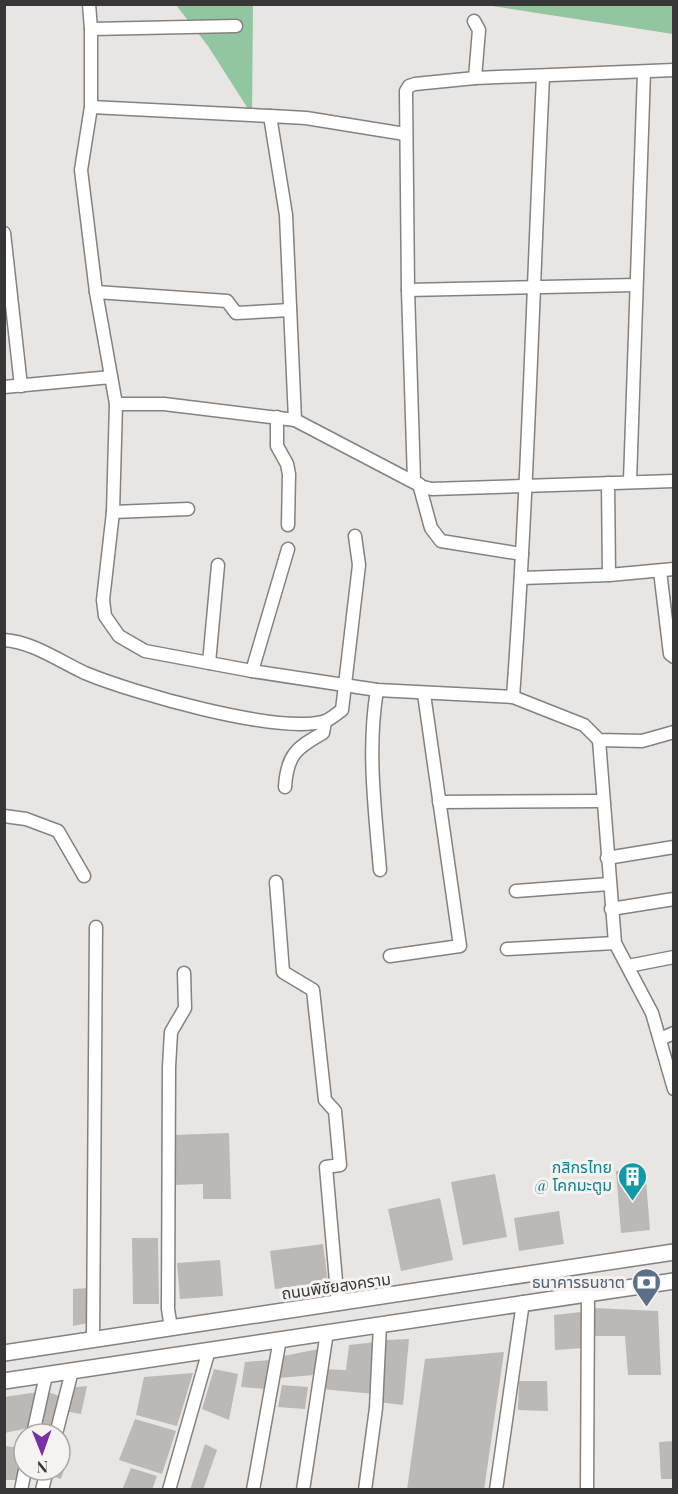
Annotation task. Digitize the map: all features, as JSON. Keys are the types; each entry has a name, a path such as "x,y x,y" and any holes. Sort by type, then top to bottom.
{"main road":[{"name":"ถนนพิชัยสงคราม","path":"4,1353 674,1252"},
{"path":"4,1381 674,1281"}],"street":[{"path":"88,4 91,29 91,107 81,170 96,292 116,404 113,512 103,600 105,616 119,636 145,651 344,686 424,694 513,697 584,725 600,740 642,741 674,732"},
{"path":"474,21 479,30 475,78"},
{"path":"91,29 236,26"},
{"path":"522,554 441,541 431,528 416,482 408,290 406,91 409,86 475,78 543,78 674,70"},
{"path":"630,481 644,72"},
{"path":"513,697 522,578 524,484 543,78"},
{"path":"91,107 306,118 405,134"},
{"path":"270,117 286,215 295,420"},
{"path":"4,233 21,386"},
{"path":"408,290 636,285"},
{"path":"96,292 227,301 236,313 290,310"},
{"path":"4,387 111,377"},
{"path":"116,404 164,404 295,420 432,489 524,484 674,481"},
{"path":"277,417 277,446 287,464 289,474 288,525"},
{"path":"608,483 609,575"},
{"path":"113,512 188,509"},
{"path":"4,640 20,641 87,674 172,700 256,720 298,724 325,722 342,710 360,565 355,536"},
{"path":"252,671 288,549"},
{"path":"209,663 218,565"},
{"path":"522,578 609,575 674,569"},
{"path":"660,571 670,654 674,657"},
{"path":"377,690 371,737 371,768 380,870"},
{"path":"390,956 460,946 424,694"},
{"path":"285,788 286,768 297,748 323,733 325,722"},
{"path":"600,740 615,943 652,1013 674,1089"},
{"path":"439,802 603,801"},
{"path":"4,816 26,819 58,831 84,876"},
{"path":"607,858 674,847"},
{"path":"276,882 283,972 313,990 325,1100 335,1112 340,1166 326,1167 338,1304"},
{"path":"516,891 609,884"},
{"path":"611,909 674,899"},
{"path":"93,1340 96,927"},
{"path":"507,949 615,943"},
{"path":"628,966 674,957"},
{"path":"171,1328 168,1309 169,1067 172,1030 185,1008 184,973"},
{"path":"660,1039 674,1033"},
{"path":"586,1490 588,1293"},
{"path":"496,1490 523,1302"},
{"path":"365,1490 376,1408 380,1324"},
{"path":"303,1490 327,1332"},
{"path":"253,1490 280,1339"},
{"path":"169,1490 209,1350"},
{"path":"59,1422 72,1371"},
{"path":"36,1422 46,1375"}],"green space":[{"path":"176,5 253,5 252,115 208,46"},
{"path":"486,5 673,5 673,34"}],"building":[{"path":"229,1133 231,1199 203,1199 203,1184 174,1185 172,1135"},
{"name":"กสิกรไทย @ โคกมะตูม","path":"645,1168 650,1230 621,1233 616,1171"},
{"path":"495,1174 507,1237 463,1245 451,1182"},
{"path":"440,1198 453,1260 401,1271 388,1209"},
{"path":"559,1211 564,1244 519,1251 514,1218"},
{"path":"132,1238 158,1238 159,1304 133,1304"},
{"path":"323,1244 328,1282 275,1289 270,1251"},
{"path":"220,1260 223,1296 180,1299 177,1263"},
{"path":"88,1288 88,1323 73,1326 73,1289"},
{"path":"594,1308 658,1311 661,1375 628,1375 625,1336 595,1336"},
{"path":"581,1312 583,1348 555,1350 554,1315"},
{"path":"409,1339 403,1405 378,1402 385,1340"},
{"path":"376,1342 375,1394 321,1389 323,1369 346,1370 349,1345"},
{"path":"319,1349 314,1375 279,1378 283,1356"},
{"path":"504,1352 484,1490 407,1490 425,1359"},
{"path":"270,1360 266,1389 241,1387 245,1362"},
{"path":"214,1369 238,1374 229,1420 202,1409"},
{"path":"193,1373 177,1426 136,1415 144,1377"},
{"path":"519,1381 547,1381 548,1411 518,1410"},
{"path":"282,1385 308,1387 305,1409 278,1407"},
{"path":"87,1386 81,1414 64,1411 69,1388"},
{"path":"38,1392 30,1422 12,1422 12,1431 4,1433 4,1397"},
{"path":"48,1392 62,1397 57,1422 39,1422"},
{"path":"135,1419 176,1431 162,1474 119,1460"},
{"path":"674,1441 674,1479 661,1479 659,1442"},
{"path":"205,1444 217,1450 203,1490 190,1490"},
{"path":"4,1446 12,1447 12,1480 4,1480"},
{"path":"131,1468 157,1476 152,1490 122,1490"}],"place":[{"name":"กสิกรไทย @ โคกมะตูม","path":"633,1202"},
{"name":"ธนาคารธนชาต","path":"646,1308"}]}
